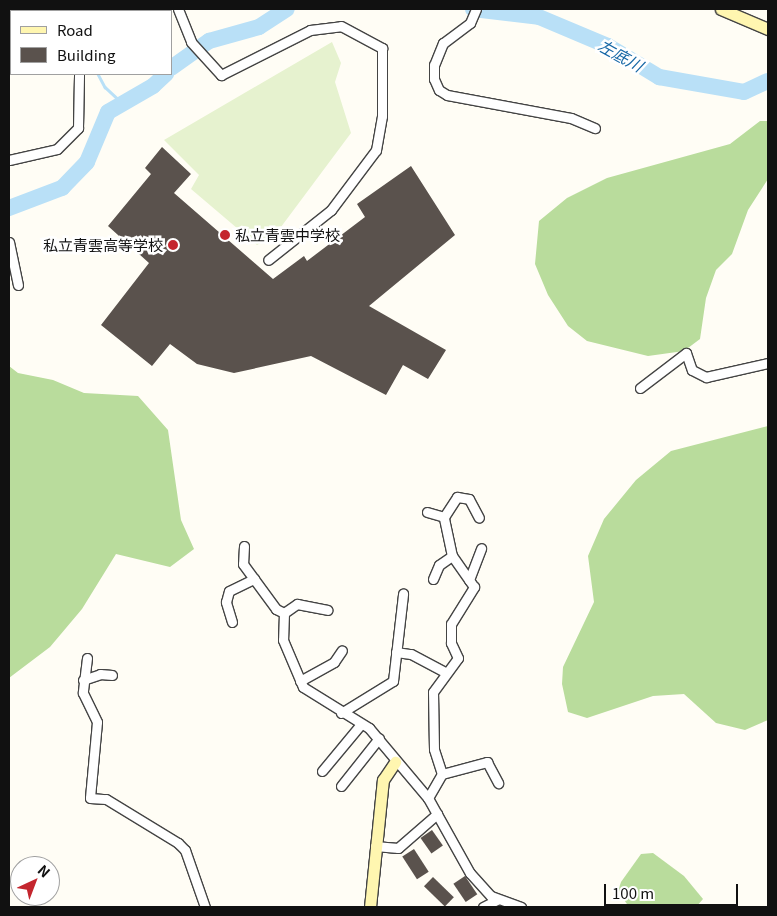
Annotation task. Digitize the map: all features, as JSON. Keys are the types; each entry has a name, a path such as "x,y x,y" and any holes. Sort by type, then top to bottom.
{"street":[{"path":"178,9 191,42 221,75 310,30 341,26 382,48 382,116 376,150 331,210 268,260"},
{"path":"476,9 470,23 443,43 434,65 434,79 439,90 447,95 571,118 595,128"},
{"path":"721,9 768,29"},
{"path":"9,160 57,149 78,128 80,75"},
{"path":"9,242 18,284"},
{"path":"640,388 686,353 692,370 706,377 768,363"},
{"path":"442,774 434,749 433,692 458,658 451,643 451,624 474,587 452,556 444,517 457,497 469,499 479,518"},
{"path":"427,512 444,517"},
{"path":"244,546 243,564 276,609 284,613"},
{"path":"469,580 481,548"},
{"path":"433,578 439,565 452,556"},
{"path":"232,622 226,602 229,591 254,579"},
{"path":"341,713 393,681 403,594"},
{"path":"284,613 297,604 327,610"},
{"path":"284,613 283,640 303,687 361,724 379,738 395,762 428,798 470,873 497,900 521,907"},
{"path":"300,681 334,662 342,650"},
{"path":"396,652 411,654 446,673"},
{"path":"87,658 83,693 96,722 90,798 106,799 178,843 185,850 205,907"},
{"path":"83,680 100,674 112,675"},
{"path":"322,771 361,724"},
{"path":"341,786 379,738"},
{"path":"370,907 383,780 395,762"},
{"path":"428,798 442,774 488,762 498,783"},
{"path":"375,846 398,848 437,814"},
{"path":"483,907 497,900"}],"green space":[{"path":"332,42 341,63 335,82 351,133 275,235 257,245 191,189 199,175 164,140"},
{"path":"760,121 768,121 768,179 748,210 732,254 716,270 706,298 700,339 684,351 648,356 587,341 568,326 548,295 535,264 539,221 567,198 607,178 730,144"},
{"path":"9,366 18,373 53,380 84,393 138,396 168,430 181,520 194,549 170,567 116,554 82,609 50,647 9,678"},
{"path":"768,426 768,720 745,730 716,723 684,694 653,696 587,718 568,712 562,684 563,667 594,602 588,556 604,519 636,480 671,451"},
{"path":"653,853 684,876 703,899 696,907 629,907 618,891 621,882 641,854"}],"building":[{"path":"162,147 191,174 174,193 273,279 304,256 307,261 365,217 357,204 411,166 455,235 369,306 446,350 428,379 403,365 386,395 311,356 234,373 197,364 170,344 152,366 101,325 149,263 108,226 151,174 145,168"},
{"path":"432,830 443,846 431,854 421,838"},
{"path":"414,849 429,872 417,879 402,857"},
{"path":"465,876 477,894 466,902 453,884"},
{"path":"433,877 454,897 445,906 424,886"}],"waterway":[{"name":"左底川","path":"172,67 209,41 259,27 287,9"},
{"name":"左底川","path":"473,9 539,17 608,46 659,77 744,92 768,81"},
{"path":"99,75 105,87 122,103"},
{"name":"左底川","path":"9,208 62,188 87,162 108,112 153,86 165,75"}],"place":[{"name":"私立青雲中学校","path":"225,235"},
{"name":"私立青雲高等学校","path":"173,245"}]}
